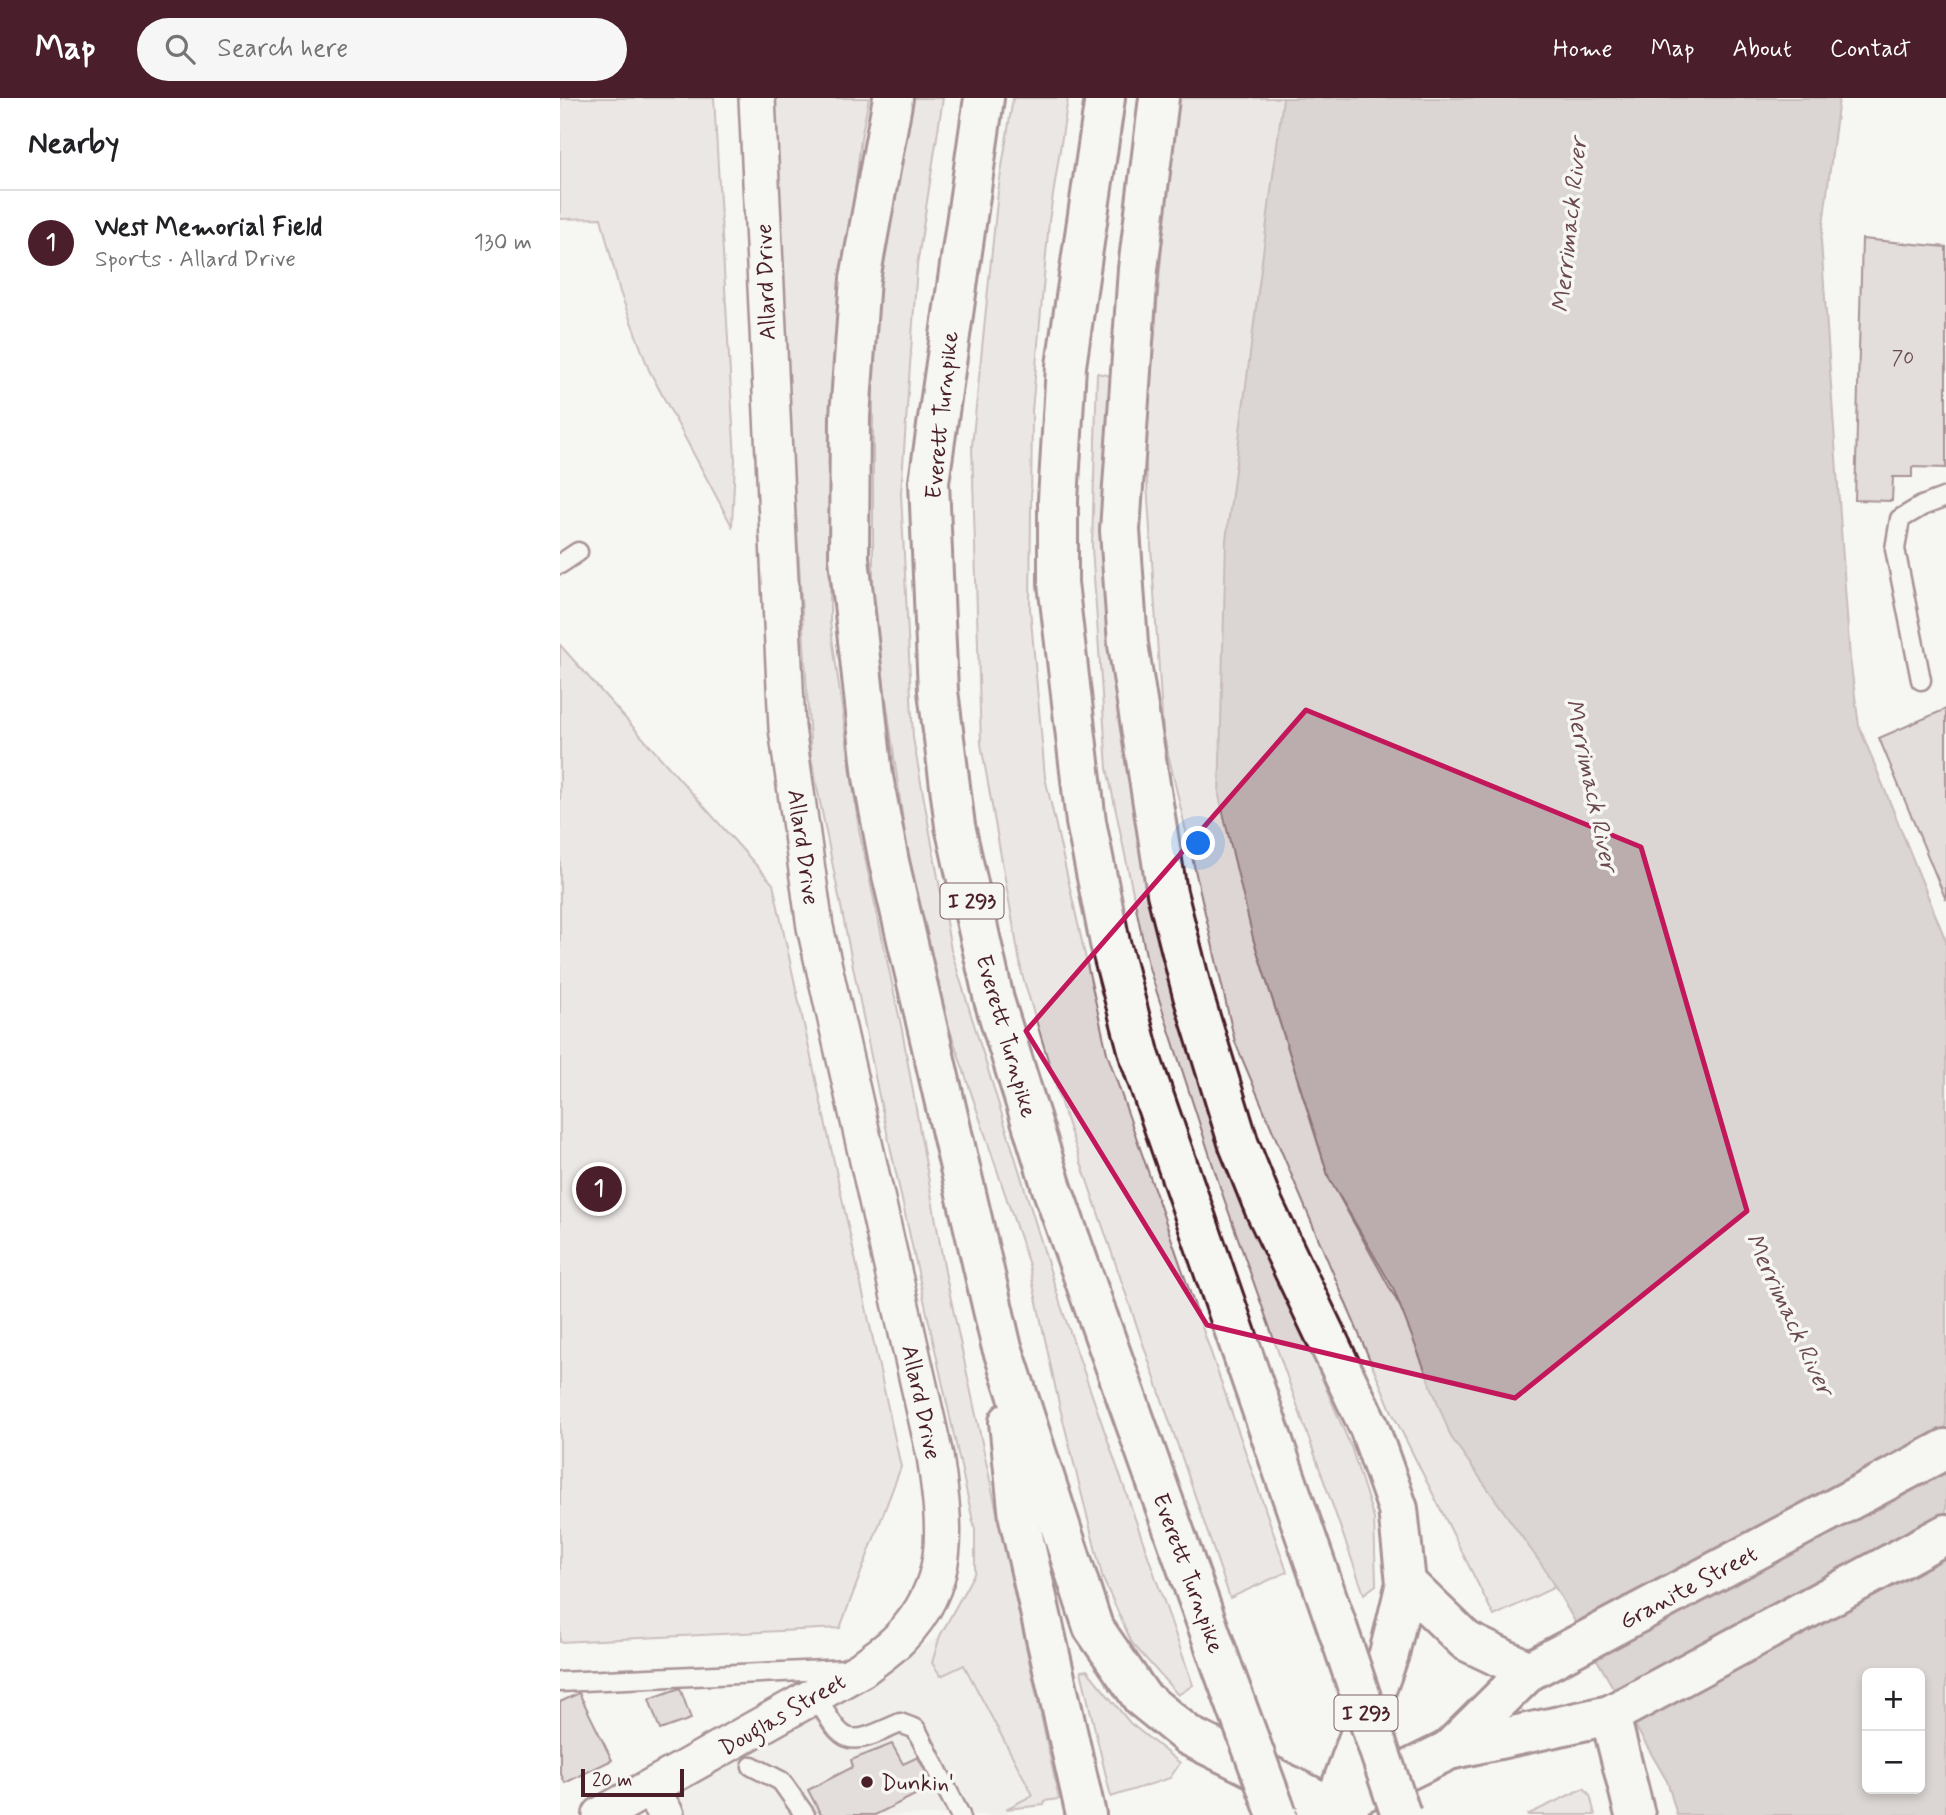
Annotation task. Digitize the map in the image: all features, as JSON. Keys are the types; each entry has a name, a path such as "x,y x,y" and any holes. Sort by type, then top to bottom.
{"main road":[{"path":"893,98 860,279 850,416 849,558 873,777 889,862 1001,1344 1093,1627 1142,1698 1189,1736 1332,1813 1389,1654 1406,1583 1398,1509 1369,1427 1264,1207 1239,1145 1193,995 1167,893 1128,644 1120,530 1138,269 1159,98"},
{"name":"Everett Turnpike","path":"984,98 929,482 938,691 955,826 993,1000 1052,1188 1277,1815"},
{"name":"I 293","path":"1105,98 1066,366 1058,500 1058,583 1086,822 1110,943 1140,1057 1401,1815"},
{"path":"1001,1344 1019,1518 1086,1815"},
{"name":"Granite Street","path":"1449,1750 1529,1671 1946,1449"},
{"name":"Granite Street","path":"1332,1813 1449,1750 1610,1715 1946,1534"},
{"path":"1406,1583 1466,1641 1529,1671"},
{"path":"1610,1715 1635,1815"}],"street":[{"name":"Allard Drive","path":"757,98 787,728 815,927 935,1455 943,1514 944,1554 933,1582"},
{"name":"Douglas Street","path":"601,1815 659,1802 815,1695 862,1669 899,1639 920,1612 933,1582"}],"lane":[{"path":"1921,680 1895,549 1900,519 1922,506 1946,497"},
{"path":"560,564 579,552"},
{"path":"560,1682 862,1669"},
{"path":"815,1695 837,1733 848,1738 864,1739 900,1723 916,1729 960,1815"},
{"path":"752,1766 781,1781 805,1815"}],"highlighted area":[{"path":"1306,710 1641,847 1747,1211 1515,1398 1207,1325 1026,1031"}],"shaded area":[{"path":"560,98 714,98 735,460 732,526 649,370 620,292 601,218 560,219"},
{"path":"776,98 869,98 861,138 830,407 830,622 859,830 902,1030 945,1272 1059,1799 1045,1801 1044,1805 1006,1809 1033,1795 964,1665 941,1676 932,1663 940,1636 975,1572 975,1530 879,1096 811,757 778,223"},
{"path":"905,98 943,98 917,266 901,493 913,738 951,950 1061,1306 1193,1685 1178,1695 1132,1643 1103,1579 1059,1404 1029,1265 944,1012 908,857 873,605 873,271"},
{"path":"1013,98 1068,98 1049,221 1032,411 1030,608 1045,777 1107,1053 1287,1572 1230,1598 1064,1113 1022,974 981,744 972,446 998,192"},
{"path":"1178,98 1284,98 1253,938 1329,1178 1555,1587 1494,1616 1392,1412 1235,1042 1163,732 1145,452 1165,209"},
{"path":"1097,373 1112,376 1105,545 1123,750 1169,978 1216,1129 1351,1447 1374,1519 1376,1585 1364,1594 1222,1193 1148,965 1107,768 1092,547"},
{"path":"560,645 773,884 901,1467 840,1628 560,1642"},
{"path":"940,1636 932,1663 941,1676 964,1664 1034,1796 1006,1809 1009,1815 630,1815"},
{"path":"1087,1670 1130,1723 1180,1763 1170,1778 1111,1797 1081,1671"},
{"path":"1584,1788 1590,1795 1595,1815 1527,1815"}],"water":[{"name":"Merrimack River","path":"1283,98 1839,98 1821,241 1850,659 1859,726 1946,941 1946,1815 1677,1815 1667,1781 1544,1568 1451,1437 1393,1288 1329,1178 1253,938 1219,796 1226,540"}],"building":[{"path":"1862,239 1946,247 1946,468 1912,467 1912,477 1893,477 1892,501 1855,500"},
{"path":"1946,709 1946,900 1879,738"},
{"path":"680,1688 691,1719 660,1730 649,1699"},
{"path":"579,1693 612,1760 565,1783 560,1772 560,1702"},
{"path":"892,1744 903,1764 918,1757 933,1786 875,1815 821,1815 808,1790 853,1767 851,1760"}],"place":[{"name":"West Memorial Field","path":"599,1189"},
{"name":"Dunkin'","path":"867,1782"}]}
